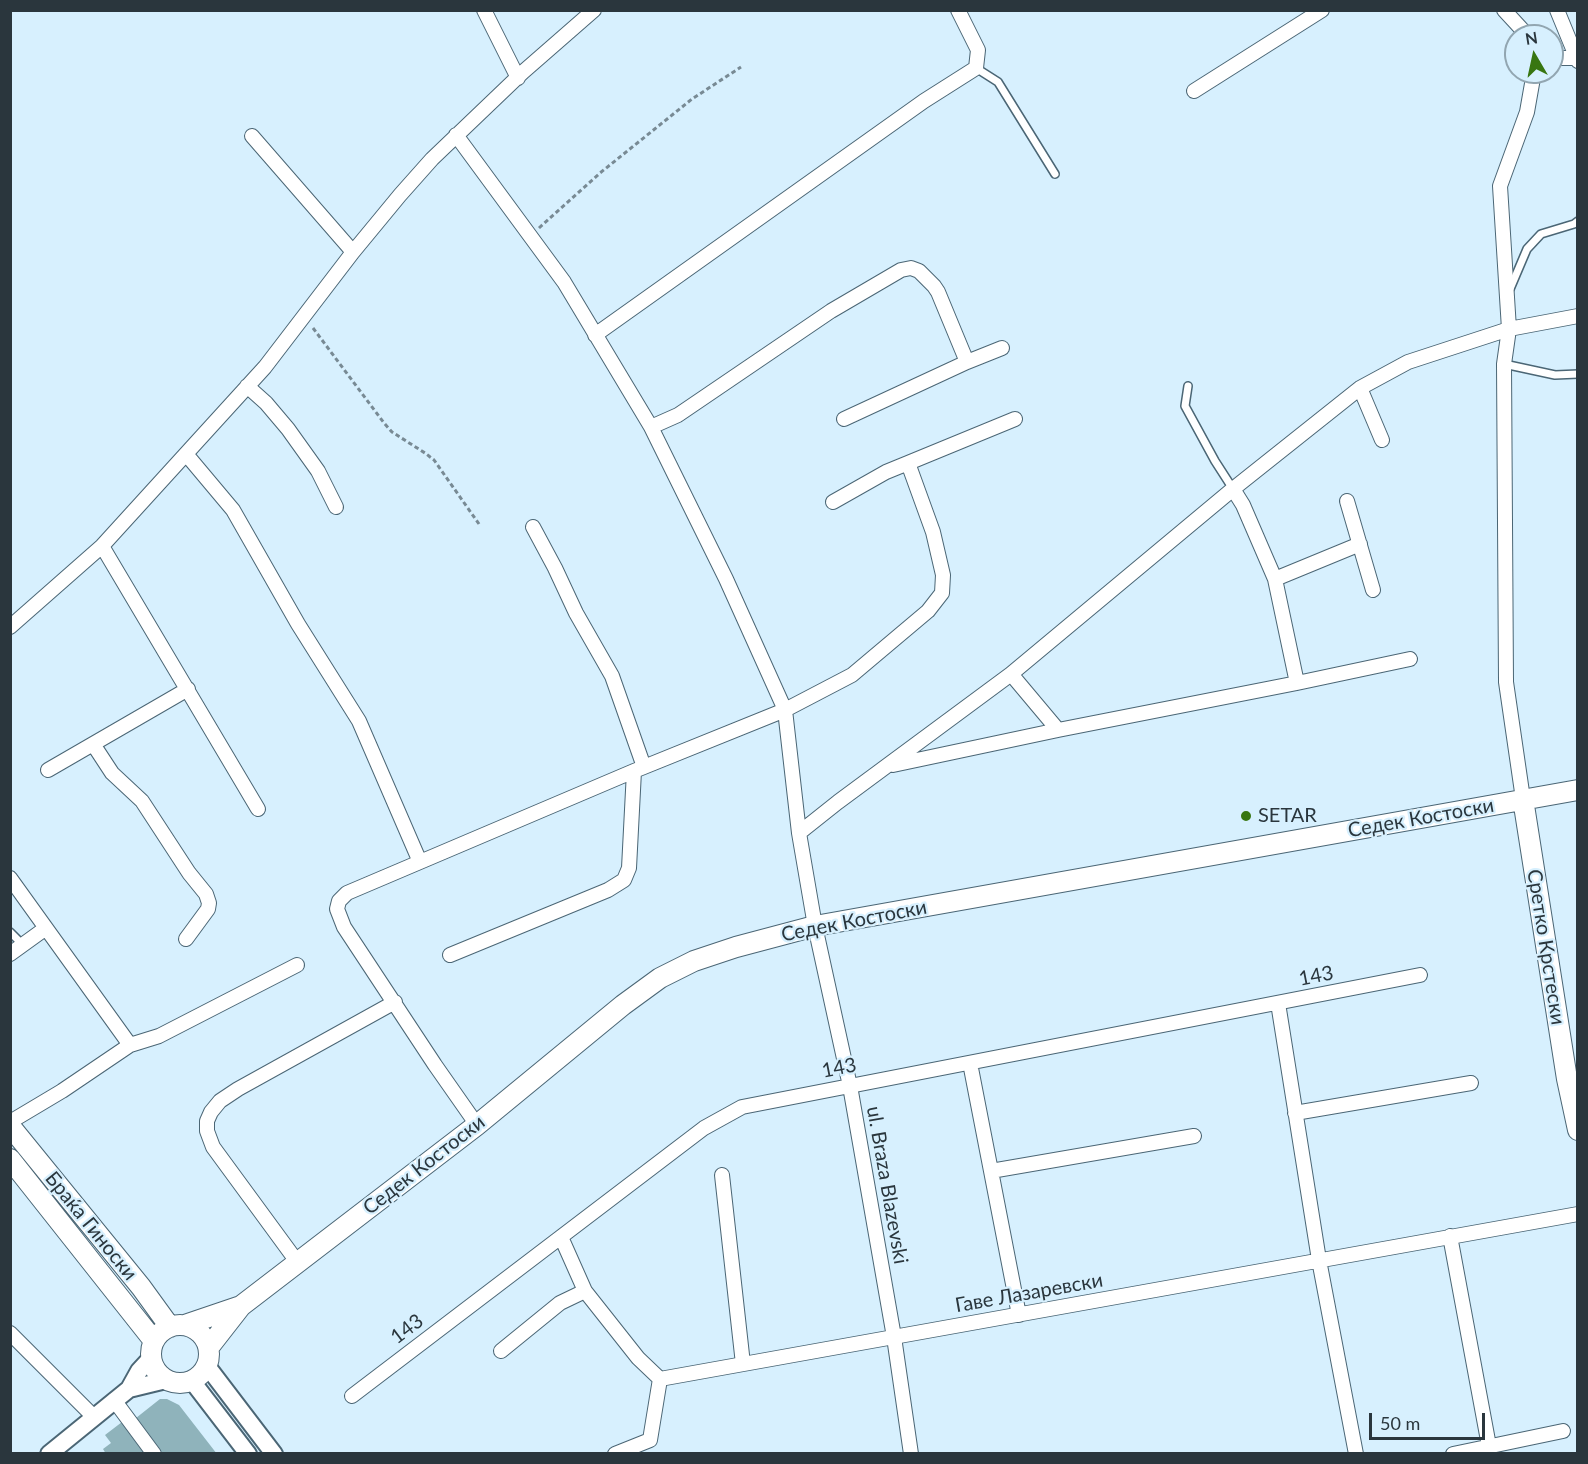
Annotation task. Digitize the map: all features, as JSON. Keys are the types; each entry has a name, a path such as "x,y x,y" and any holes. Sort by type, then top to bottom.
{"main road":[{"name":"Седек Костоски","path":"241,1306 477,1125 623,1005 660,978 694,961 725,950 815,926 1578,790"},
{"name":"Сретко Крстески","path":"1523,799 1572,1079 1578,1130"},
{"name":"Браќа Гиноски","path":"10,1124 141,1287 177,1326 193,1328 206,1339 208,1357"},
{"name":"Браќа Гиноски","path":"10,1159 152,1349 153,1366 166,1380"},
{"path":"152,1349 158,1335 177,1326 241,1306"},
{"path":"166,1380 183,1384 198,1378 208,1357 241,1306"}],"street":[{"path":"484,10 518,78"},
{"path":"10,627 102,546 265,367 353,252 400,195 456,135 594,10"},
{"path":"595,335 924,101 976,68 978,50 958,10"},
{"path":"1504,10 1517,24"},
{"path":"1557,10 1577,60"},
{"path":"1194,91 1314,12"},
{"path":"1523,799 1506,682 1504,364 1509,329 1500,186 1527,111 1532,84"},
{"name":"ul. Braza Blazevski","path":"456,135 564,282 651,427 726,579 785,710 799,833 815,926 850,1086 894,1337 911,1454"},
{"path":"252,136 353,252"},
{"path":"651,427 678,415 811,324 901,270 911,268 919,271 934,286 967,362"},
{"path":"799,833 1011,674 1233,489 1360,388 1408,362 1509,329 1578,316"},
{"path":"844,419 1002,348"},
{"path":"247,386 266,403 288,429 318,471 336,507"},
{"path":"1360,388 1382,440"},
{"path":"833,502 886,472 1015,419"},
{"path":"186,454 233,510 298,624 359,721 420,862"},
{"path":"477,1125 344,927 337,909 339,901 348,893 420,862 785,710 852,675 928,611 942,593 943,575 933,532 908,463"},
{"path":"1233,489 1243,505 1275,579 1297,683"},
{"path":"1347,501 1373,590"},
{"path":"450,955 608,890 624,880 628,868 639,769 612,676 576,613 533,527"},
{"path":"1275,579 1360,544"},
{"path":"102,546 258,809"},
{"path":"888,766 1410,658"},
{"path":"1011,674 1058,730"},
{"path":"48,770 188,689"},
{"path":"934,731 940,754"},
{"path":"93,744 112,773 142,801 189,873 206,894 208,909 186,939"},
{"path":"10,878 130,1046"},
{"path":"10,954 46,928"},
{"path":"10,1124 130,1046 159,1036 297,965"},
{"name":"143","path":"352,1396 704,1128 742,1107 1420,975"},
{"path":"298,1263 213,1148 207,1131 207,1121 220,1101 238,1089 395,1002"},
{"path":"1278,1003 1319,1260 1356,1454"},
{"path":"970,1063 1019,1315"},
{"path":"1295,1113 1471,1083"},
{"path":"991,1171 1194,1136"},
{"path":"722,1175 743,1364"},
{"name":"Гаве Лазаревски","path":"660,1379 1578,1214"},
{"path":"1450,1236 1495,1448"},
{"path":"561,1237 585,1292 638,1358 660,1379 650,1440 615,1454"},
{"path":"501,1351 560,1303 585,1292"},
{"path":"10,1332 93,1416"},
{"path":"129,1389 152,1349"},
{"name":"Браќа Гиноски","path":"208,1357 274,1454"},
{"path":"49,1454 129,1389 166,1380"},
{"path":"192,1381 248,1454"},
{"path":"114,1400 154,1454"},
{"path":"1453,1454 1495,1448 1563,1431"}],"lane":[{"path":"976,68 998,82 1055,174"},
{"path":"1507,297 1527,249 1541,234 1578,221"},
{"path":"1504,364 1555,375 1578,374"},
{"path":"1188,387 1185,406 1233,489"},
{"path":"10,932 22,944"}],"path":[{"path":"530,236 600,173 692,99 741,67"},
{"path":"305,316 384,423 392,432 434,460 479,524"}],"building":[{"path":"160,1399 167,1399 179,1405 217,1454 163,1454 136,1418"},
{"path":"122,1422 146,1454 106,1454 103,1449 111,1443 105,1435"}],"place":[{"name":"SETAR","path":"1246,816"}]}
